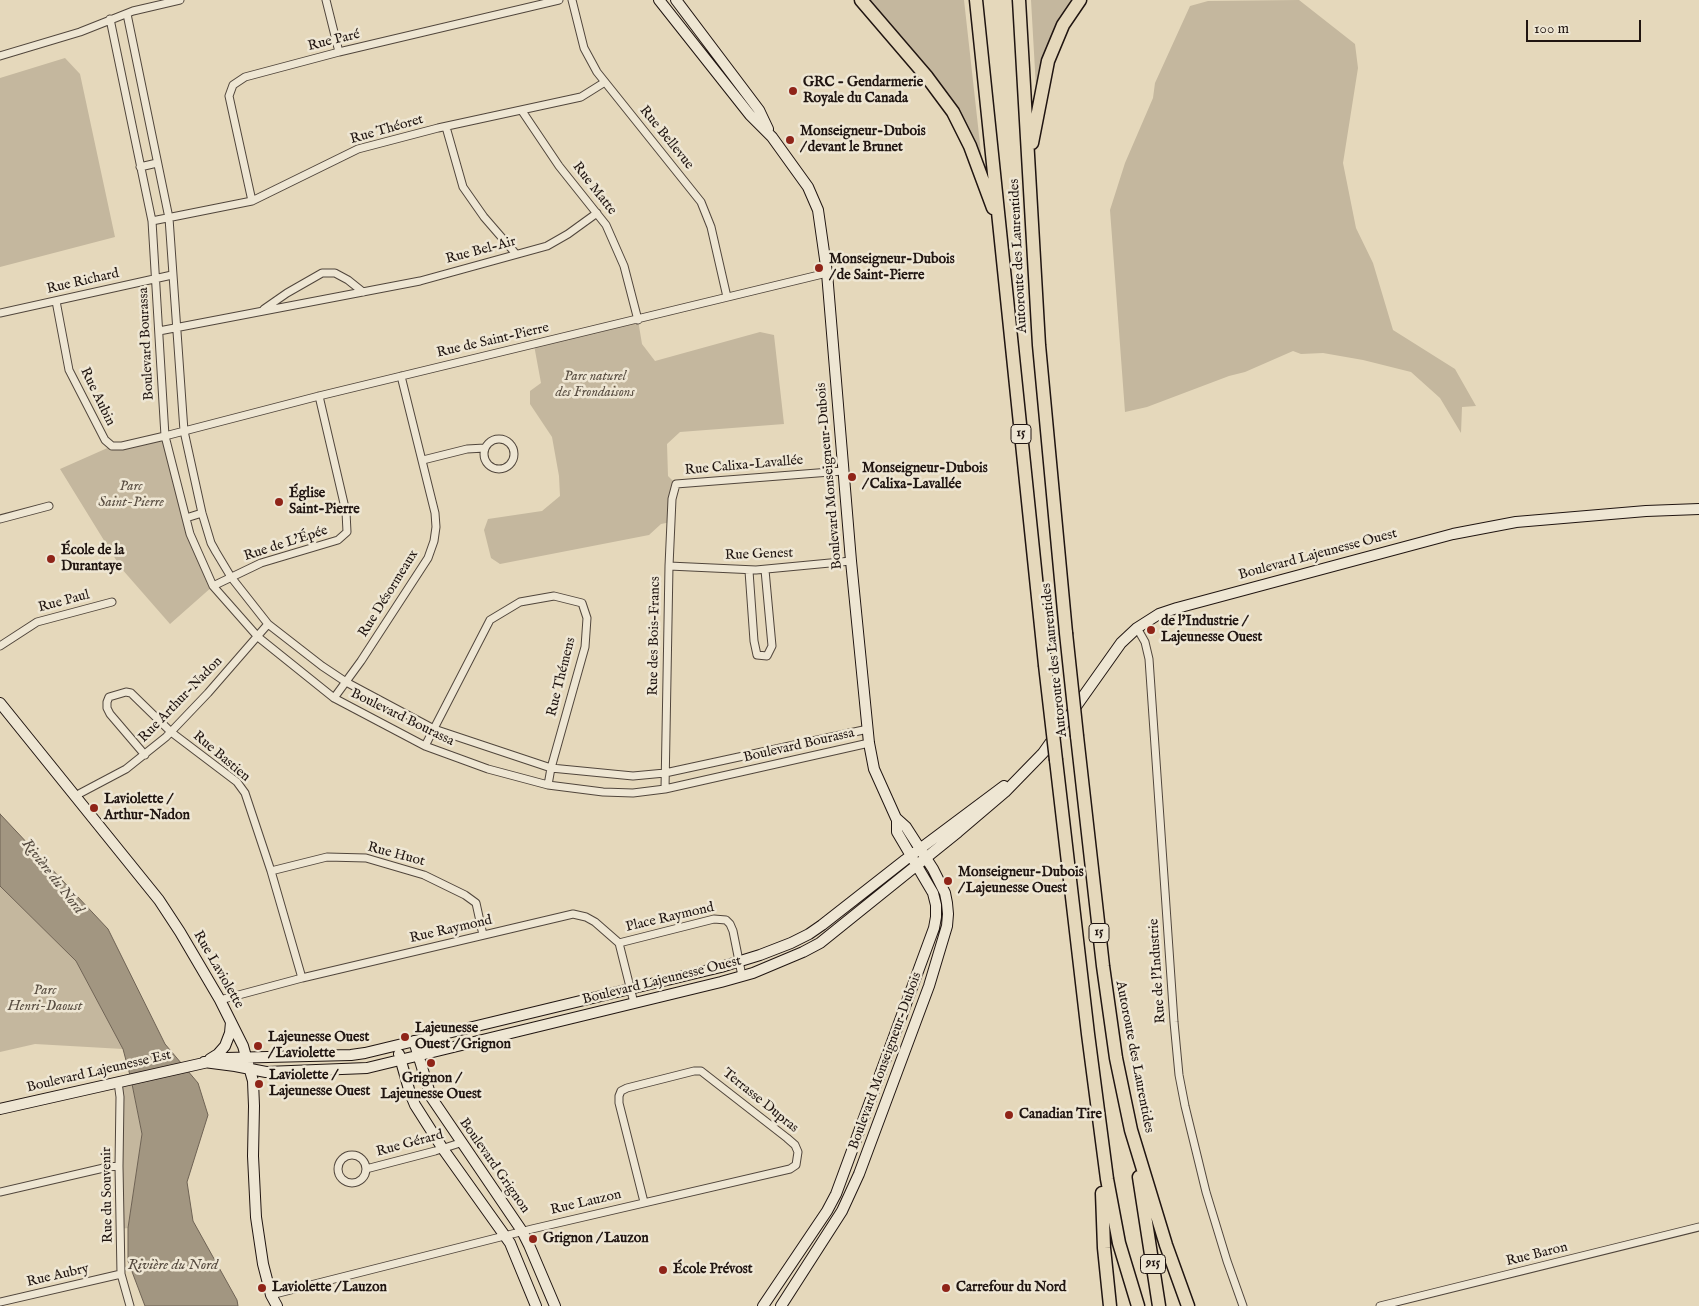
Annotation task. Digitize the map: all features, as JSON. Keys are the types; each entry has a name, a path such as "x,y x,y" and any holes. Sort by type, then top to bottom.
{"highway":[{"path":"860,0 930,81 953,112 970,146 1000,227"},
{"name":"Autoroute des Laurentides","path":"976,0 1045,665 1101,1143 1116,1233 1138,1306"},
{"name":"Autoroute des Laurentides","path":"1019,0 1041,371 1066,633 1108,1007 1116,1058 1131,1130 1166,1245 1188,1306"},
{"path":"1028,165 1048,61 1063,25 1080,0"},
{"name":"915","path":"1131,1130 1159,1306"},
{"path":"1101,1143 1104,1248 1110,1306"}],"street":[{"path":"0,56 49,43 133,11 180,0"},
{"path":"326,0 339,52"},
{"name":"Rue Paré","path":"252,201 229,96 233,85 245,78 339,52 559,0"},
{"name":"Rue Bellevue","path":"572,0 584,48 597,72 701,202 710,227 727,297"},
{"name":"Boulevard Monseigneur-Dubois","path":"659,0 750,115 772,137 814,199 821,221 827,273 850,561 874,769 897,820 906,827 934,869 945,893 948,914 929,986 855,1183 842,1211 781,1306"},
{"name":"Boulevard Monseigneur-Dubois","path":"676,0 759,110 772,137"},
{"name":"Boulevard Bourassa","path":"126,14 168,217 184,431 202,513 211,543 231,576 268,624 346,682 434,729 551,768 632,776 665,774 868,729"},
{"name":"Boulevard Bourassa","path":"110,19 152,221 166,436 190,534 213,586 258,637 334,698 425,746 488,769 548,785 603,792 633,793 665,789 870,744"},
{"name":"Rue Théoret","path":"152,221 252,201 358,149 581,97 605,82"},
{"name":"Rue Matte","path":"522,111 559,166 606,224 624,266 638,320"},
{"path":"446,127 463,187 484,217 516,254"},
{"path":"140,166 157,163"},
{"name":"Rue Bel-Air","path":"159,331 420,281 547,246 568,234 597,213"},
{"name":"Rue Bel-Air","path":"261,311 287,292 322,273 335,273 348,280 363,292"},
{"name":"Rue de Saint-Pierre","path":"166,436 319,396 827,273"},
{"name":"Rue Richard","path":"0,313 172,275"},
{"name":"Rue Aubin","path":"56,301 69,370 105,440 112,446 122,446 166,436"},
{"name":"Rue Désormeaux","path":"334,698 361,661 428,558 434,541 435,513 401,376"},
{"name":"Rue de L'Épée","path":"213,586 261,563 338,540 348,532 346,512 319,396"},
{"path":"423,460 467,449 485,448 492,440 503,439 512,445 515,455 514,460 503,469 493,468 486,462 484,457 485,448"},
{"name":"Rue Calixa-Lavallée","path":"676,484 843,471"},
{"name":"Rue des Bois-Francs","path":"665,789 669,566 672,499 676,484"},
{"path":"0,519 49,506"},
{"name":"Boulevard Lajeunesse Ouest","path":"250,1070 266,1072 357,1069 401,1060 742,976 803,952 820,943 994,802 1043,753 1118,646 1137,628 1159,614 1453,534 1516,522 1646,511 1699,509"},
{"path":"186,518 202,513"},
{"name":"Rue Genest","path":"669,566 749,571 850,561"},
{"path":"749,571 754,641 757,655 767,656 772,646 765,570"},
{"name":"Rue Thémens","path":"425,746 490,620 520,602 554,596 582,603 587,618 585,647 551,768 548,785"},
{"name":"Rue Paul","path":"0,646 37,622 112,602"},
{"name":"Rue Arthur-Nadon","path":"75,796 126,769 171,732 268,624"},
{"name":"Rue de l'Industrie","path":"1137,628 1145,642 1149,659 1179,1075 1206,1192 1243,1306"},
{"name":"Rue Bastien","path":"145,755 110,714 107,708 109,697 126,692 131,693 171,732 237,782 245,793 302,978"},
{"name":"Rue Laviolette","path":"0,703 159,900 180,932 231,1020 247,1058 253,1081 253,1156 256,1217 263,1264 271,1295 277,1306"},
{"name":"Boulevard Lajeunesse Ouest","path":"247,1058 352,1055 739,962 776,949 809,934 988,797 1020,776"},
{"name":"Boulevard Monseigneur-Dubois","path":"763,1306 827,1211 836,1194 934,928 936,905 933,893 897,832 897,820"},
{"name":"Rue Huot","path":"270,871 327,857 366,858 416,873 465,895 476,903 484,935"},
{"name":"Rue Raymond","path":"220,1000 302,978 573,914 586,917 595,922 619,942"},
{"name":"Place Raymond","path":"619,942 720,919 726,920 730,924 742,976"},
{"path":"619,942 634,1003"},
{"path":"199,1063 218,1054 225,1046 230,1033 231,1020"},
{"name":"Boulevard Grignon","path":"414,1041 431,1097 460,1143 522,1231 555,1306"},
{"path":"397,1045 415,1105 510,1243 536,1306"},
{"name":"Boulevard Lajeunesse Est","path":"0,1109 199,1063 226,1058 247,1058"},
{"name":"Boulevard Lajeunesse Est","path":"199,1063 235,1066 250,1070"},
{"name":"Terrasse Dupras","path":"644,1202 618,1096 620,1091 627,1088 694,1072 701,1072 708,1076 795,1145 798,1159 796,1165 790,1169"},
{"name":"Rue du Souvenir","path":"118,1082 120,1097 121,1274 130,1306"},
{"name":"Rue Gérard","path":"366,1169 460,1143"},
{"name":"Rue Gérard","path":"351,1155 362,1159 366,1169 364,1176 360,1180 349,1182 341,1177 338,1167 342,1160 351,1155"},
{"path":"0,1192 119,1166"},
{"name":"Rue Lauzon","path":"271,1295 522,1231 790,1169"},
{"name":"Rue Baron","path":"1380,1306 1699,1227"},
{"name":"Rue Aubry","path":"0,1302 121,1274"}],"green space":[{"path":"867,0 964,0 982,162 968,127 941,85"},
{"path":"1031,0 1073,0 1042,63 1036,88"},
{"path":"1299,0 1355,44 1358,68 1343,163 1356,228 1373,263 1393,330 1455,369 1476,406 1462,407 1461,433 1440,398 1411,372 1363,360 1323,353 1301,354 1293,351 1245,372 1229,376 1147,407 1125,412 1110,210 1125,163 1153,98 1155,83 1190,6 1208,1"},
{"path":"65,58 80,74 115,237 0,267 0,78"},
{"name":"Parc naturel des Frondaisons","path":"638,320 642,344 655,361 760,332 774,335 784,424 680,432 667,444 668,476 676,484 671,522 661,524 649,535 500,564 491,558 484,530 488,519 542,511 560,496 559,476 552,437 530,404 530,391 541,383 534,345"},
{"name":"Parc Saint-Pierre","path":"165,436 186,518 213,586 170,624 121,568 60,469 112,446"},
{"name":"Parc Henri-Daoust","path":"0,886 76,961 123,1049 35,1044 0,1052"},
{"path":"131,1079 142,1134 128,1228 120,1229 118,1082"}],"water":[{"name":"Rivière du Nord","path":"0,814 108,929 165,1044 198,1083 208,1115 187,1182 193,1221 237,1300 238,1306 145,1306 128,1261 128,1228 142,1134 123,1049 76,961 0,886"}],"place":[{"name":"GRC - Gendarmerie Royale du Canada","path":"793,91"},
{"name":"Monseigneur-Dubois / devant le Brunet","path":"790,140"},
{"name":"Monseigneur-Dubois / de Saint-Pierre","path":"819,268"},
{"name":"Monseigneur-Dubois / Calixa-Lavallée","path":"852,477"},
{"name":"Église Saint-Pierre","path":"279,502"},
{"name":"École de la Durantaye","path":"51,559"},
{"name":"de l'Industrie / Lajeunesse Ouest","path":"1151,630"},
{"name":"Laviolette / Arthur-Nadon","path":"94,808"},
{"name":"Monseigneur-Dubois / Lajeunesse Ouest","path":"948,881"},
{"name":"Lajeunesse Ouest / Grignon","path":"405,1037"},
{"name":"Lajeunesse Ouest / Laviolette","path":"258,1046"},
{"name":"Grignon / Lajeunesse Ouest","path":"431,1063"},
{"name":"Laviolette / Lajeunesse Ouest","path":"259,1084"},
{"name":"Canadian Tire","path":"1009,1115"},
{"name":"Grignon / Lauzon","path":"533,1239"},
{"name":"École Prévost","path":"663,1270"},
{"name":"Laviolette / Lauzon","path":"262,1288"},
{"name":"Carrefour du Nord","path":"946,1288"}]}
